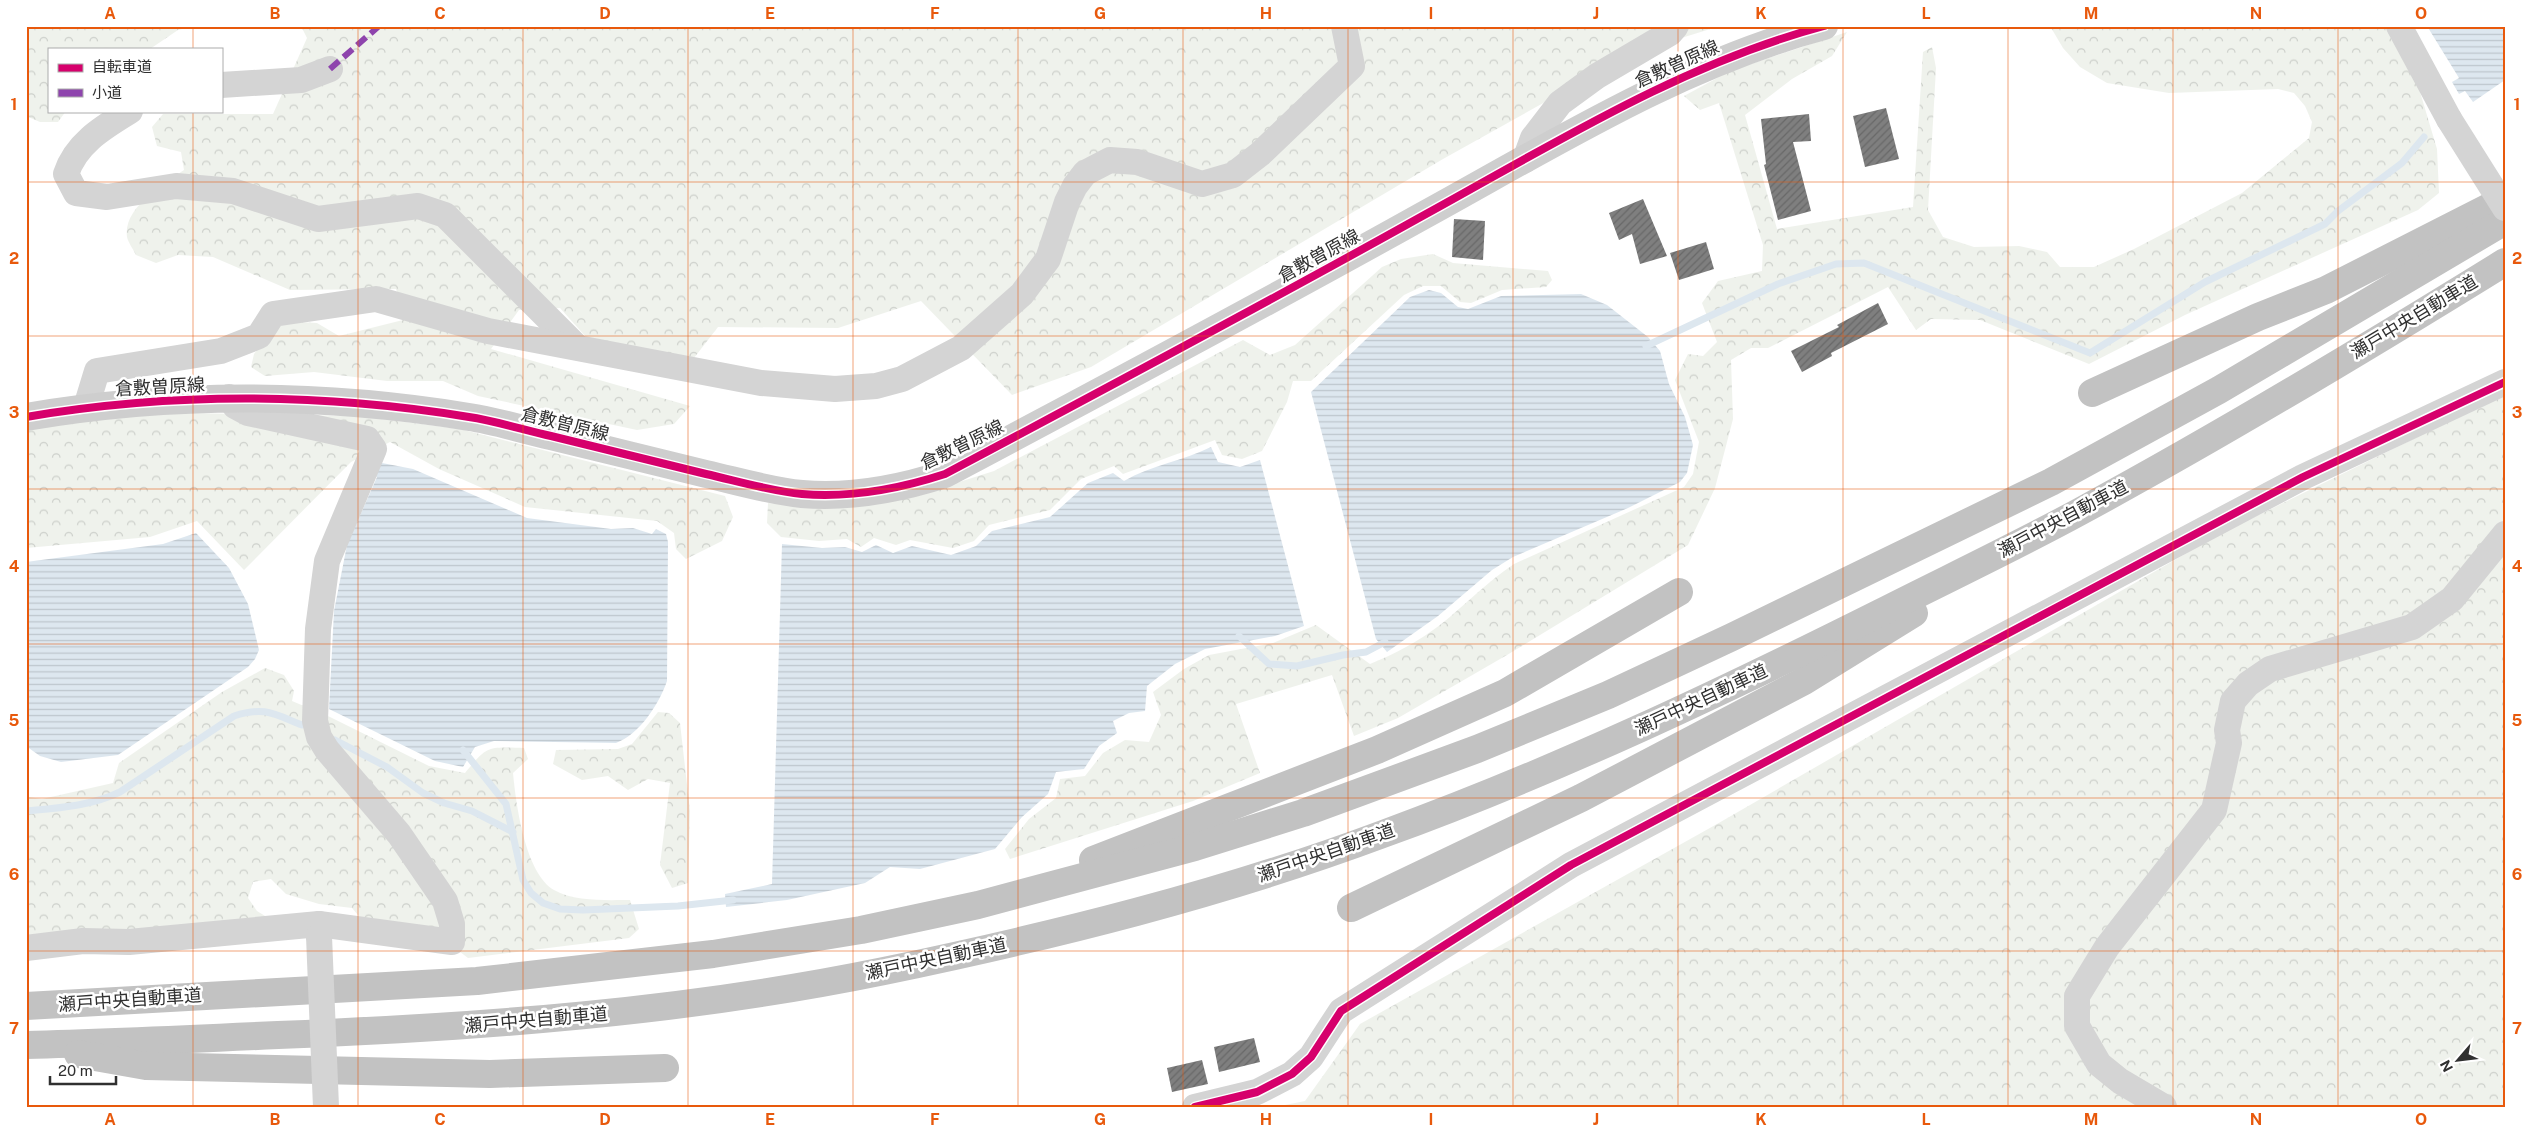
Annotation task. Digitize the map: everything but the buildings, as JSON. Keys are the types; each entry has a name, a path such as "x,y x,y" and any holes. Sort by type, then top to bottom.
{"highway":[{"path":"2092,393 2258,317 2326,290 2505,199"},
{"name":"瀬戸中央自動車道","path":"26,1006 477,981 713,954 861,930 978,905 1195,848 1303,813 1477,749 1608,695 1732,637 2051,482 2219,390 2505,221"},
{"name":"瀬戸中央自動車道","path":"31,1045 460,1027 645,1010 878,972 1036,937 1166,903 1288,867 1384,834 1590,751 1768,669 2077,513 2225,430 2505,262"},
{"path":"1350,908 1582,798 1804,681 2077,513"},
{"path":"978,905 1377,750 1505,693 1679,592"},
{"path":"31,1045 109,1061 146,1066 490,1074 665,1068"}],"street":[{"path":"86,407 96,372 221,351 258,336 274,314 376,299 488,331 761,383 835,389 876,386 902,379 961,348 1022,294 1048,259 1067,202 1075,186 1085,173 1110,160 1138,162 1202,184 1233,175 1260,154 1352,66 1344,26"},
{"path":"1525,160 1533,138 1560,103 1597,76 1670,33 1676,26"},
{"name":"倉敷曽原線","path":"26,417 86,407 229,397 332,400 472,417 737,481 802,494 858,493 907,487 945,474 1265,303 1658,87 1778,38 1824,26"},
{"path":"2399,26 2449,118 2505,208"},
{"path":"222,85 301,80 330,69"},
{"path":"128,112 92,134 69,166 66,174 76,193 107,197 176,186 233,191 318,219 418,206 445,215 577,347"},
{"path":"1194,1107 1257,1092 1292,1074 1311,1057 1341,1011 1571,865 2303,477 2505,382"},
{"path":"26,948 83,941 129,942 319,930 452,942 452,924 445,901 399,834 327,750 319,737 315,721 318,629 327,561 374,449 367,439 248,413 235,406 229,397"},
{"path":"2164,1107 2120,1081 2099,1064 2077,1026 2077,996 2107,947 2214,810 2229,743 2228,730 2233,701 2248,684 2270,670 2412,627 2452,599 2505,534"},
{"path":"319,930 326,1107"}],"green space":[{"path":"26,26 194,26 178,30 151,48 48,48 48,112 65,112 58,122 40,122 26,116"},
{"path":"301,26 1720,26 1633,53 1443,159 1091,367 1012,395 921,301 838,328 718,327 694,358 587,338 560,308 519,310 491,349 690,406 674,424 637,430 478,396 443,381 387,381 314,372 265,376 251,367 254,354 279,321 317,323 339,336 407,319 396,289 290,290 213,257 178,255 156,263 136,255 127,237 127,226 131,216 138,206 156,189 184,170 181,152 157,146 152,127 163,114 273,114 307,38"},
{"path":"2050,26 2385,26 2415,75 2437,149 2439,193 2418,210 2185,315 2089,364 1980,320 1931,319 1916,330 1888,287 1768,348 1751,348 1731,360 1733,419 1715,488 1688,545 1507,655 1398,718 1354,736 1332,675 1236,704 1260,773 1193,801 1010,859 1005,849 1029,819 1056,798 1060,779 1085,776 1103,753 1125,740 1149,742 1161,715 1153,692 1184,669 1209,655 1273,643 1316,625 1370,664 1406,647 1432,631 1514,564 1684,487 1693,474 1699,442 1675,380 1688,354 1703,356 1717,342 1702,303 1718,281 1762,271 1763,245 1719,103 1700,110 1684,96 1730,71 1847,32 1832,56 1792,79 1745,115 1777,229 1913,207 1923,52 1932,47 1936,68 1928,210 1943,237 1974,247 2019,246 2047,252 2060,267 2094,267 2134,249 2242,193 2309,138 2312,122 2305,106 2294,93 2278,89 2169,93 2107,83 2080,67 2063,48"},
{"path":"1433,254 1453,263 1548,271 1552,280 1546,287 1502,290 1471,303 1460,302 1441,286 1423,286 1404,295 1311,381 1293,381 1287,402 1262,451 1242,459 1222,455 1215,440 1123,474 1114,466 1081,479 1050,510 989,525 974,541 953,548 910,540 896,545 874,538 861,547 847,539 819,541 781,537 767,523 768,503 823,508 937,489 994,471 1243,340 1270,355 1295,345 1382,267 1401,259"},
{"path":"2505,394 2505,1107 1275,1107 1305,1101 1360,1024 1717,824 2218,535"},
{"path":"186,413 358,416 460,429 725,496 733,517 722,541 686,559 676,549 674,533 657,521 525,507 439,469 390,442 351,462 244,570 197,521 150,537 26,548 26,429 82,418"},
{"path":"265,668 284,675 294,691 292,701 330,717 429,766 465,773 479,757 489,750 495,748 524,748 528,759 513,773 524,837 536,869 544,881 562,894 592,900 630,900 639,929 629,938 468,958 430,929 363,921 352,908 319,904 286,894 271,879 253,882 248,898 257,911 270,919 26,943 26,788 29,797 42,799 113,783 119,763 222,692"},
{"path":"658,712 669,713 680,723 690,811 688,883 672,888 660,865 670,783 648,779 628,790 608,776 582,780 553,764 556,750 618,749 632,744"}],"shaded area":[{"path":"2427,26 2505,26 2505,80 2473,102 2465,91 2459,94 2452,82 2459,78"},
{"path":"1429,290 1441,293 1458,307 1468,309 1501,296 1581,294 1607,305 1648,337 1660,351 1669,384 1685,417 1693,445 1687,473 1680,482 1628,508 1513,557 1492,570 1438,616 1387,652 1376,639 1311,392 1410,297"},
{"path":"1211,447 1218,462 1240,467 1260,460 1304,626 1275,636 1205,649 1175,664 1147,686 1145,711 1129,713 1113,721 1117,733 1099,746 1084,769 1056,772 1048,794 1022,817 995,849 920,869 890,867 865,883 787,900 726,907 725,894 772,884 782,544 822,548 845,547 862,552 876,545 893,553 912,546 951,555 976,546 992,531 1050,517 1088,483 1113,473 1124,481 1145,471"},
{"path":"377,462 413,469 527,518 611,529 633,528 652,534 656,529 666,534 668,542 667,681 654,708 633,733 616,743 494,741 475,747 463,767 435,761 329,709 334,611 347,545 377,477 371,475"},
{"path":"196,533 229,568 248,604 259,650 255,659 248,667 118,755 61,762 40,756 26,746 26,562 163,544"}],"waterway":[{"path":"1646,346 1778,284 1836,264 1864,263 2090,353 2205,282 2325,224 2338,211 2402,163 2424,137"},
{"path":"1239,636 1269,664 1297,666 1343,655 1366,652 1385,642"},
{"path":"26,811 86,803 120,792 234,716 262,712 302,725"},
{"path":"335,740 387,767 423,793 444,803 472,811 513,832"},
{"path":"463,750 506,804 523,880 531,893 543,903 560,909 583,910 678,906 733,900"}],"marked path":[{"path":"330,69 379,26"}],"cycle path":[{"path":"26,417 137,403 192,400 248,399 358,403 414,409 489,421 754,486 790,493 839,495 892,488 945,474 1241,316 1615,110 1717,62 1824,26"},
{"path":"1195,1107 1257,1092 1292,1074 1311,1057 1341,1011 1571,865 2303,477 2505,382"}]}
